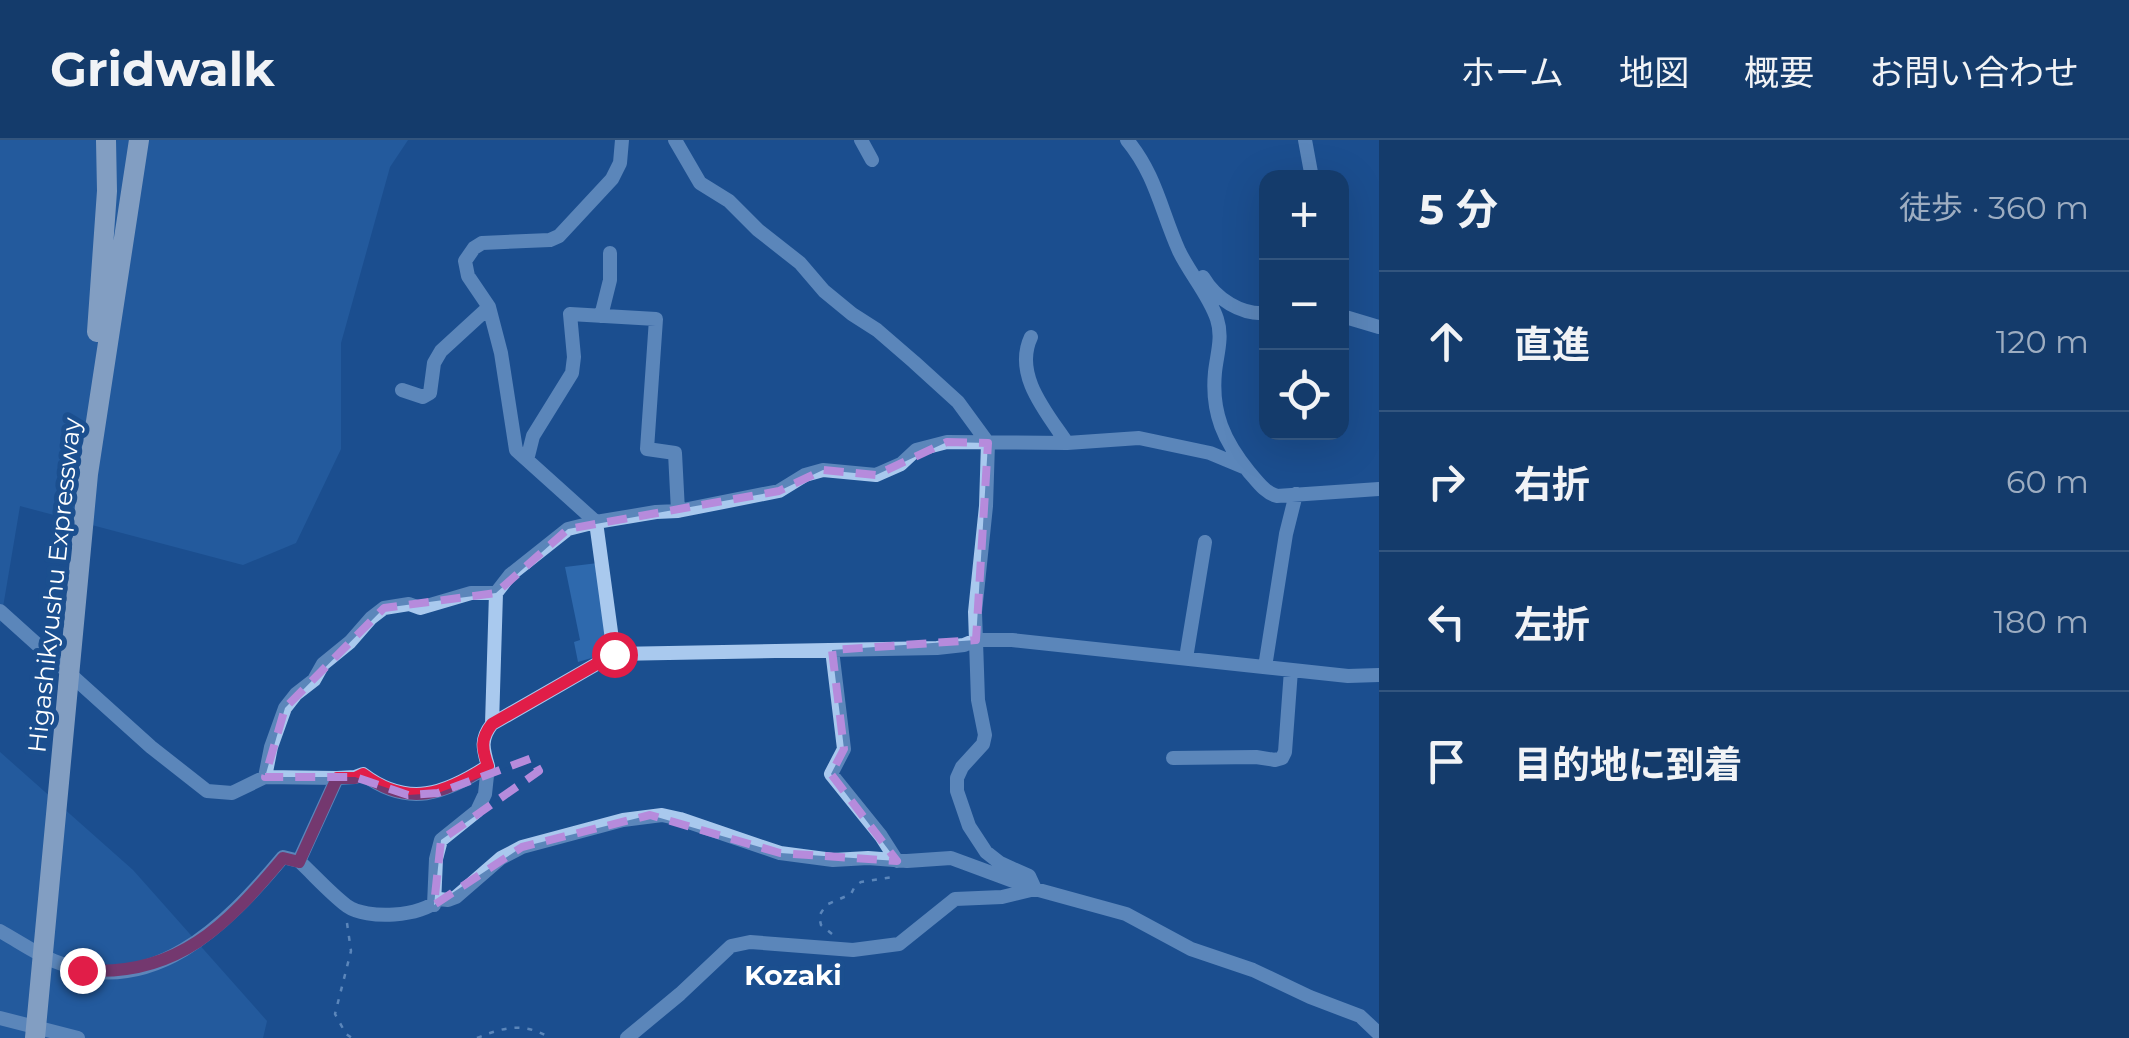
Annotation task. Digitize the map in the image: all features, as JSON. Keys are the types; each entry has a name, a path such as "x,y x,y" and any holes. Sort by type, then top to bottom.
{"highway":[{"path":"88,474 107,191 106,140"},
{"name":"Higashikyushu Expressway","path":"35,1038 88,474 100,390 115,330 142,140"}],"street":[{"path":"614,654 596,522 516,450 501,353 489,307 468,276 466,261 482,243 550,240 559,236 612,179 620,163 622,140"},
{"path":"675,140 700,183 729,201 800,263 824,290 914,362 958,402 988,442 976,612 978,700 985,735 983,744 956,778 957,791 978,843 1000,863 1029,876 1036,889"},
{"path":"861,140 872,160"},
{"path":"1127,140 1144,160 1179,250 1217,319 1220,340 1215,373 1216,411 1220,426 1246,468 1270,495 1379,489"},
{"path":"1305,140 1311,170"},
{"path":"1172,230 1210,289 1230,306 1259,314"},
{"path":"602,316 610,280 610,253"},
{"path":"402,390 423,397 430,393 434,363 441,351 489,307"},
{"path":"527,460 533,436 572,373 570,314 656,319 647,449 675,453 678,511"},
{"path":"1349,318 1379,327"},
{"path":"1031,337 1025,369 1067,443"},
{"path":"492,724 496,593 510,575 568,530 779,491 805,475 823,470 876,475 901,464 916,450 947,442 1067,443 1139,438 1210,453 1246,468"},
{"path":"1265,667 1296,494"},
{"path":"1186,658 1205,542"},
{"path":"265,776 285,708 371,618 384,608 408,604 420,608 471,593 496,593"},
{"path":"0,610 150,747 207,792 232,793 265,776 355,778 363,774 392,791 438,793 488,766"},
{"path":"434,905 441,840 477,812 485,794 485,733 492,724 614,654 937,648 976,640 1012,640 1348,676 1379,675"},
{"path":"832,650 844,749 831,774 897,861"},
{"path":"1174,758 1282,758 1290,670"},
{"path":"299,862 337,778"},
{"path":"0,931 53,961 82,970 138,969 176,954 211,933 251,896 283,858 299,862 351,909 400,916 434,905 440,899 456,897 501,858 522,848 570,832 650,815 680,819 780,853 833,860 951,858 1036,889 1126,914 1192,949 1253,970 1360,1016 1379,1034"},
{"path":"628,1038 731,946 750,942 854,950 899,944 954,899 1023,894 1036,889"},
{"path":"0,1018 78,1038"}],"path":[{"path":"832,934 821,925 819,916 826,905 851,894 861,882 893,877 897,861"},
{"path":"351,909 347,922 351,951 335,1014 352,1038"},
{"path":"477,1038 521,1026 550,1038"}],"highlighted area":[{"path":"947,442 988,443 976,640 832,650 844,749 831,774 897,861 780,853 650,815 522,847 434,905 441,840 539,771 532,758 438,793 408,795 355,777 265,777 285,708 384,608 496,593 568,529 779,491 823,470 876,475"}],"shaded area":[{"path":"0,140 408,140 390,167 341,343 341,449 296,543 243,565 20,506 0,625"},
{"path":"598,563 609,645 605,654 578,662 574,642 580,640 565,567"},
{"path":"0,752 133,870 267,1021 263,1038 0,1038"}],"district":[{"name":"Kozaki","path":"793,975"}],"route":[{"path":"82,970 138,969 188,948 211,933 251,896 283,858 299,862 337,778 363,774 392,791 408,794 438,793 451,788 488,766 482,747 492,724 614,654"}]}
